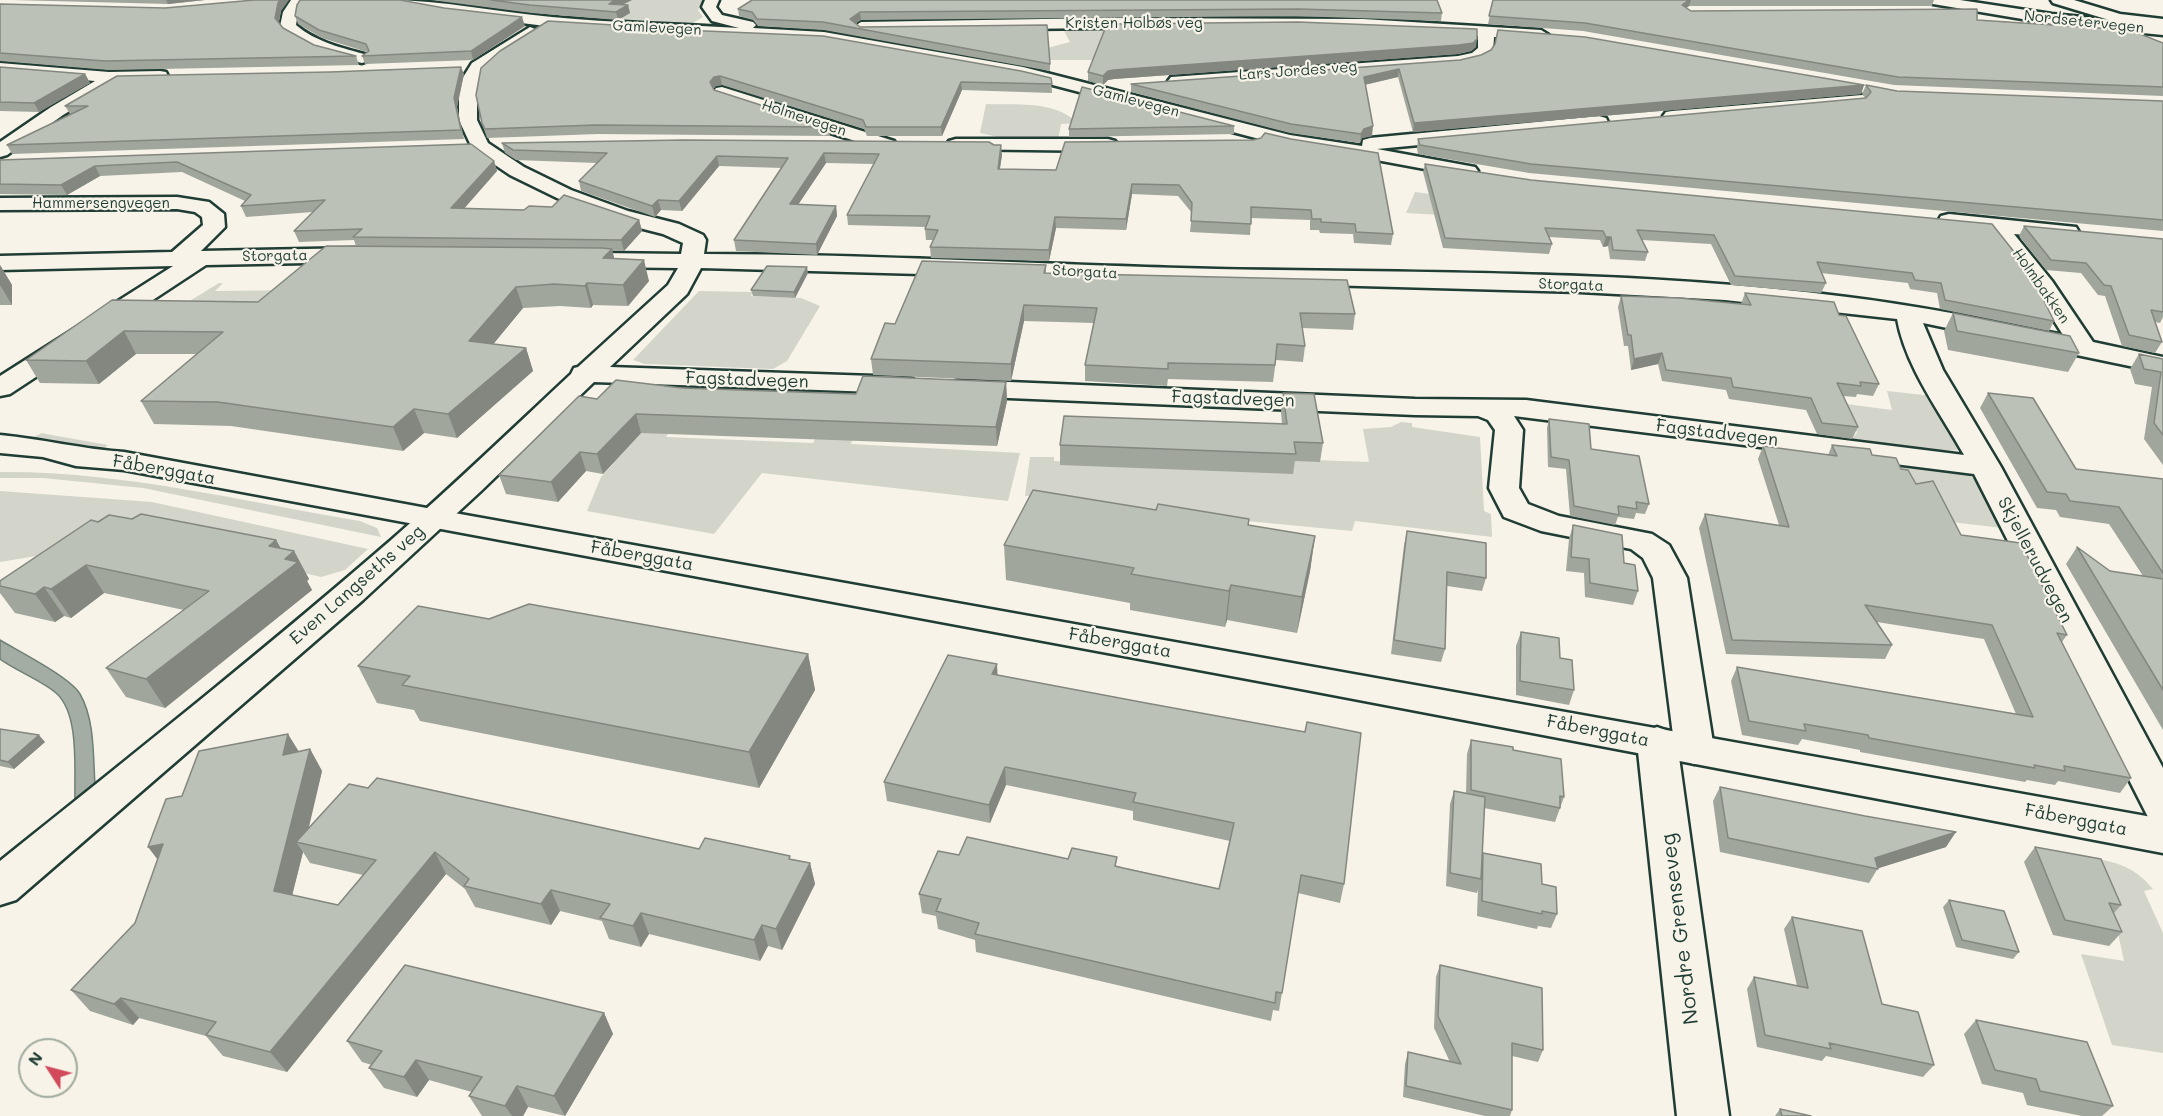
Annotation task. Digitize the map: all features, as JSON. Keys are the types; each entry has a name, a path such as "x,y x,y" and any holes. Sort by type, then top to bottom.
{"street":[{"path":"299,0 290,10 288,17 288,26 293,31 312,43 375,71"},
{"name":"Gamlevegen","path":"395,0 447,10 546,21 824,37 955,58 1023,72 1290,141 1344,148 1491,175"},
{"path":"712,0 709,7 717,18 824,37"},
{"path":"2058,0 2119,18 2163,24"},
{"name":"Nordsetervegen","path":"1930,6 2163,30"},
{"name":"Kristen Holbøs veg","path":"782,29 1107,16 1363,24 1562,37"},
{"path":"454,68 478,67 546,21"},
{"name":"Lars Jordes veg","path":"1160,82 1458,61 1478,56 1486,50 1486,31"},
{"path":"478,67 468,90 468,120 480,146 517,171 564,194 620,216 671,229 695,240 691,261"},
{"path":"0,68 107,76 174,75"},
{"path":"5,158 57,111 107,76"},
{"path":"1090,88 1137,84"},
{"path":"1650,118 1847,100 1875,94 1849,86"},
{"name":"Holmevegen","path":"722,92 887,145"},
{"path":"1344,148 1455,135 1618,121"},
{"path":"1217,143 1290,141"},
{"path":"818,144 907,145"},
{"path":"458,147 515,145"},
{"path":"939,145 1129,145"},
{"name":"Hammersengvegen","path":"0,204 141,201 177,202 201,207 213,214 214,227 191,257"},
{"path":"1935,220 2087,233"},
{"name":"Holmbakken","path":"1996,225 2044,286 2083,347"},
{"name":"Storgata","path":"0,263 191,257 386,255"},
{"path":"0,388 191,257"},
{"name":"Storgata","path":"580,260 691,261 1664,288 1802,299 1909,315 2083,347 2163,365"},
{"name":"Even Langseths veg","path":"0,886 205,717 432,519 584,374 678,289 689,270 691,261"},
{"name":"Skjellerudvegen","path":"1909,315 1925,361 1986,468 2162,831"},
{"name":"Fagstadvegen","path":"584,374 1485,409 1526,408 1986,468"},
{"name":"Nordre Grenseveg","path":"1485,409 1498,414 1509,430 1504,489 1515,510 1552,524 1641,541 1657,552 1670,578 1676,745 1703,1116"},
{"name":"Fåberggata","path":"0,444 45,448 76,457"},
{"name":"Fåberggata","path":"0,464 76,457 124,461 1676,745 2162,831"}],"shaded area":[{"path":"590,0 703,0 698,10 703,17 688,26 559,19"},
{"path":"1114,26 1150,60 1002,60 1070,42 1062,27"},
{"path":"986,104 1047,107 1058,110 1078,123 1061,124 1058,140 1009,139 980,133"},
{"path":"1415,192 1498,203 1498,218 1406,213"},
{"path":"219,283 223,283 215,291 307,290 289,305 188,302"},
{"path":"699,291 752,292 751,296 801,298 820,306 787,361 773,369 645,364 633,360"},
{"path":"1887,391 1933,396 1961,450 1939,451 1850,440 1857,433 1846,404 1892,410"},
{"path":"1401,422 1412,423 1412,427 1480,437 1484,511 1491,514 1492,537 1355,521 1352,531 1109,508 1041,495 1025,496 1030,457 1054,457 1054,461 1288,472 1287,459 1369,462 1363,429 1391,427"},
{"path":"633,424 672,426 666,437 813,443 816,437 853,438 851,444 1020,453 1008,501 762,473 714,534 587,511 601,477 613,464"},
{"path":"42,433 108,445 105,447 27,440"},
{"path":"1854,459 1962,473 1977,479 2003,528 1924,519"},
{"path":"0,472 91,476 181,489 360,521 377,528 381,537 143,488 43,478 0,478"},
{"path":"0,491 152,502 368,549 345,570 321,577 135,533 61,552 0,562"},
{"path":"0,640 66,680 80,694 85,704 91,727 95,785 75,800 74,743 69,714 64,702 51,689 0,659"},
{"path":"2081,856 2121,865 2145,880 2153,889 2144,891 2163,933 2163,1053 2112,1045 2081,954 2124,961 2116,924"}],"building":[{"path":"254,0 280,0 275,18 283,28 314,45 356,56 105,61 0,53 0,4 165,8"},
{"path":"300,0 400,0 444,8 522,17 471,51 362,56 369,51 366,44 319,30 295,16"},
{"path":"491,0 615,0 609,4 628,5 616,12"},
{"path":"752,0 1437,0 1442,13 1298,9 860,12 850,19 860,27 1047,25 1050,64 823,22 757,19 752,12 738,9"},
{"path":"1493,0 1689,0 1682,5 1691,11 1977,9 1977,20 2130,30 2163,43 2163,87 1898,77 1585,23 1489,16"},
{"path":"548,21 614,25 611,27 823,36 1021,71 1051,78 1052,84 961,82 941,127 866,127 863,120 720,76 714,77 710,82 714,90 829,127 596,125 485,129 476,95 481,68 500,51"},
{"path":"1298,22 1477,29 1477,39 1473,43 1459,45 1114,70 1108,71 1103,76 1088,72 1107,24"},
{"path":"1498,30 1585,37 1864,85 1414,123 1399,69 1364,77 1373,126 1364,129 1361,134 1291,124 1131,84 1460,60 1491,50"},
{"path":"0,67 85,74 34,103 0,102"},
{"path":"461,67 454,98 461,130 7,145 88,106 65,106 117,76"},
{"path":"1866,85 1897,91 2163,101 2163,220 1531,164 1420,145 1418,139 1866,98 1871,92"},
{"path":"1082,87 1234,126 1069,129"},
{"path":"1265,133 1378,153 1393,234 1356,232 1355,224 1321,222 1321,219 1312,219 1311,210 1251,207 1251,224 1191,221 1192,203 1179,185 1132,184 1126,219 1055,217 1049,250 930,247 938,230 925,229 930,216 847,215 879,154 824,153 790,204 836,206 816,244 734,240 788,158 717,156 679,201 658,200 652,206 579,181 607,153 513,150 502,143 684,140 989,142 1001,145 998,169 1056,170 1065,142 1253,140 1261,138"},
{"path":"471,144 494,161 451,208 524,210 529,206 552,207 564,195 639,220 621,240 353,237 362,229 294,231 325,200 241,206 251,195 177,162 95,166 61,185 0,184 0,160"},
{"path":"1425,164 1531,180 1992,224 2030,272 2054,321 1945,300 1941,283 1915,280 1912,273 1817,262 1826,283 1735,276 1714,235 1637,230 1648,252 1613,250 1611,237 1606,237 1603,231 1545,228 1552,244 1445,238"},
{"path":"2024,226 2163,239 2163,312 2151,310 2162,342 2129,335 2111,286 2104,285 2086,263 2051,260"},
{"path":"326,246 602,248 612,249 603,258 644,260 623,285 587,283 585,286 554,284 516,287 469,341 526,348 448,414 414,409 393,427 218,402 141,401 223,332 124,331 86,361 26,360 112,300 258,302"},
{"path":"922,261 1046,265 1044,273 1347,280 1355,314 1300,313 1305,346 1277,344 1275,365 1168,363 1168,369 1085,365 1097,308 1024,305 1011,364 871,359 885,323 895,324"},
{"path":"767,266 807,267 794,292 751,290"},
{"path":"1745,293 1834,302 1839,315 1846,316 1879,384 1860,382 1861,386 1837,383 1858,427 1822,423 1811,398 1733,387 1731,378 1666,370 1662,353 1634,359 1631,335 1628,335 1621,296 1679,298 1751,305"},
{"path":"1953,313 2070,336 2079,353 1957,331"},
{"path":"2139,354 2163,359 2163,435 2154,423 2161,372 2144,369"},
{"path":"863,376 1006,382 996,427 636,414 597,454 580,452 551,482 499,475 579,396 597,399 616,380 682,388 856,394"},
{"path":"1283,393 1314,394 1323,443 1294,442 1296,454 1060,445 1064,416 1287,424"},
{"path":"1988,393 2033,398 2076,469 2163,479 2163,573 2119,507 2070,501 2066,494 2047,492"},
{"path":"1549,419 1589,424 1591,449 1639,456 1649,504 1636,502 1637,509 1618,506 1619,515 1574,506 1569,460 1551,457"},
{"path":"1832,445 1870,449 1872,455 1896,458 1901,469 1908,470 1916,484 1933,481 1961,535 2021,543 2067,635 2057,633 2131,778 2064,766 2065,771 2034,765 2035,768 1804,724 1806,731 1749,721 1737,667 2033,717 1992,625 1865,605 1892,645 1732,640 1705,514 1789,527 1763,446 1837,456"},
{"path":"1033,490 1156,510 1158,504 1249,519 1248,525 1315,536 1302,597 1231,585 1229,591 1131,574 1134,568 1004,545"},
{"path":"141,514 276,540 269,546 294,551 285,559 298,562 146,679 106,668 209,591 86,565 51,589 44,587 35,594 0,586 0,581 91,520 98,522 109,515 132,519"},
{"path":"1573,525 1622,535 1624,563 1635,565 1638,591 1590,583 1589,559 1571,557"},
{"path":"1407,531 1486,543 1486,578 1447,572 1445,649 1394,640"},
{"path":"2077,547 2110,571 2163,579 2163,690"},
{"path":"529,604 808,654 749,752 402,685 410,676 358,666 418,606 489,619"},
{"path":"1521,632 1559,638 1560,658 1572,660 1574,690 1520,681"},
{"path":"948,655 997,664 992,674 1305,732 1307,722 1361,733 1344,884 1301,875 1282,993 1276,992 1275,1003 975,934 979,923 936,911 941,899 919,894 938,851 959,855 967,837 1068,859 1072,848 1117,857 1115,866 1219,889 1234,823 1133,802 1136,793 1005,767 989,805 884,782"},
{"path":"0,729 39,735 8,762 0,760"},
{"path":"288,734 283,755 310,749 274,891 338,905 376,860 296,842 349,784 368,788 377,778 699,849 705,838 790,856 789,859 810,863 776,929 762,925 754,940 641,913 633,926 600,918 610,904 551,890 541,904 464,886 469,879 435,852 270,1052 206,1035 216,1022 121,998 114,1004 71,990 135,923 163,844 148,847 166,799 182,796 199,751"},
{"path":"1471,740 1513,747 1513,750 1561,759 1564,797 1560,796 1560,808 1471,790"},
{"path":"1720,787 1956,832 1875,858 1878,869 1728,838"},
{"path":"1454,791 1485,797 1481,879 1450,873"},
{"path":"2035,847 2101,859 2121,905 2109,903 2122,932 2065,920"},
{"path":"1483,853 1541,864 1542,884 1556,887 1557,914 1542,911 1542,914 1482,901"},
{"path":"1949,900 2004,911 2019,952 1962,940"},
{"path":"1792,917 1862,931 1882,1004 1918,1012 1934,1065 1829,1043 1831,1049 1765,1035 1754,977 1808,988"},
{"path":"405,965 604,1013 554,1096 517,1086 505,1106 469,1096 482,1077 416,1060 404,1077 369,1068 382,1051 347,1041"},
{"path":"1440,965 1542,988 1543,1050 1512,1043 1512,1110 1406,1086 1408,1052 1461,1064 1438,1016"},
{"path":"1976,1020 2087,1042 2113,1106 2040,1091 2036,1079 1995,1070"},
{"path":"1780,1109 1811,1116 1782,1116"}]}
